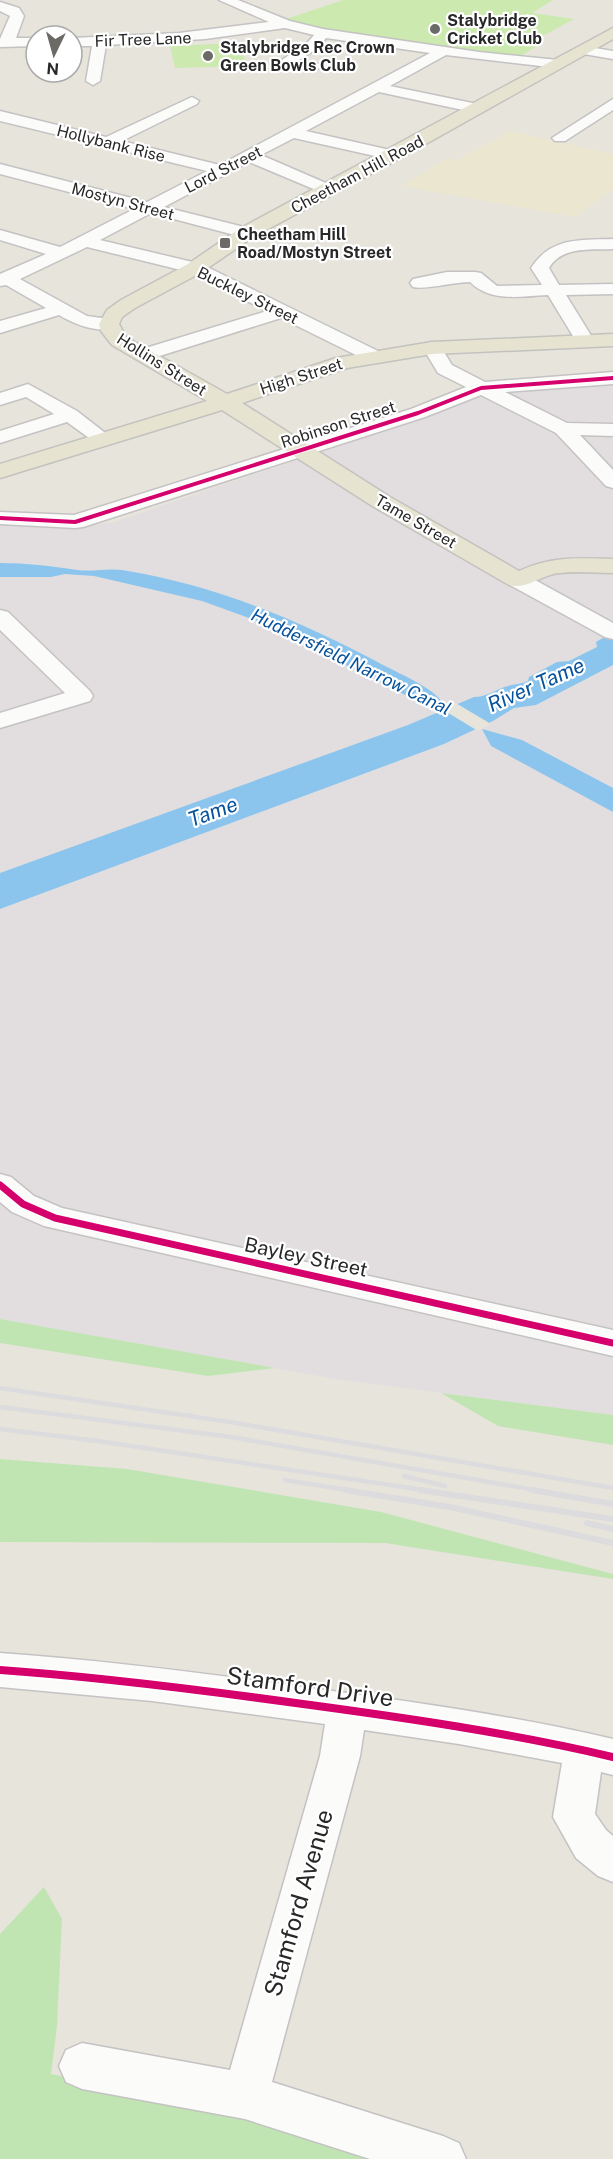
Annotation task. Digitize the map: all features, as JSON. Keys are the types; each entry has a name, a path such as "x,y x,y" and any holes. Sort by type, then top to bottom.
{"main road":[{"name":"Cheetham Hill Road","path":"109,324 114,314 128,304 195,268 246,232 329,190 613,33"},
{"name":"Hollins Street","path":"109,324 111,331 119,341 225,402"},
{"name":"High Street","path":"0,471 225,402 343,362 432,348 613,340"},
{"name":"Tame Street","path":"225,402 382,502 518,580"},
{"path":"518,580 548,567 561,565 613,566"}],"street":[{"path":"0,5 16,0"},
{"path":"226,0 285,24 323,33 444,51 558,64"},
{"path":"0,5 14,11 17,16 3,43 24,42"},
{"name":"Fir Tree Lane","path":"84,42 213,36 285,24"},
{"path":"314,67 286,62 313,45 323,33"},
{"path":"93,81 100,41"},
{"path":"583,50 613,56"},
{"name":"Lord Street","path":"4,280 62,253 249,156 444,51"},
{"path":"376,87 477,108"},
{"path":"108,142 192,101"},
{"path":"560,138 613,104"},
{"name":"Hollybank Rise","path":"0,116 222,170"},
{"path":"293,133 393,155"},
{"path":"249,156 329,190"},
{"name":"Mostyn Street","path":"0,169 246,232"},
{"path":"0,235 62,253"},
{"name":"Buckley Street","path":"84,241 195,268 373,356"},
{"path":"586,342 540,268 542,263 558,249 613,244"},
{"path":"418,283 433,279 475,277 486,288 495,291 613,289"},
{"name":"Hollins Street","path":"4,280 82,321 109,324"},
{"path":"0,327 61,309"},
{"path":"143,355 281,312"},
{"path":"432,348 445,369 563,429 613,482"},
{"name":"Robinson Street","path":"0,518 75,522 418,413 481,388 613,378"},
{"path":"0,399 28,390 70,415 103,439"},
{"path":"0,437 70,415"},
{"path":"563,429 613,430"},
{"name":"Tame Street","path":"518,580 607,628"},
{"path":"0,618 81,696 0,721"},
{"name":"Bayley Street","path":"0,1185 23,1204 55,1218 613,1343"},
{"name":"Stamford Drive","path":"0,1670 85,1676 347,1710 483,1730 599,1754"},
{"name":"Stamford Avenue","path":"245,2096 337,1767 347,1710"},
{"path":"599,1754 574,1817 591,1844 613,1862"},
{"path":"82,2066 245,2096 443,2159"}],"shaded area":[{"path":"510,131 613,154 613,189 575,217 401,186 447,158 457,160"},
{"path":"613,384 613,1415 335,1379 0,1319 0,524 55,529 111,523 479,398 504,393"}],"green space":[{"name":"Stalybridge Cricket Club","path":"343,0 553,0 532,13 574,19 530,43 538,45 518,58 336,33 283,20"},
{"name":"Stalybridge Rec Crown Green Bowls Club","path":"239,43 247,66 175,68 170,46"},
{"path":"0,1319 275,1368 208,1376 0,1343"},
{"path":"441,1393 613,1415 613,1445 498,1426"},
{"path":"0,1459 127,1469 381,1512 613,1574 613,1579 385,1543 0,1542"},
{"path":"44,1887 62,1919 57,2026 51,2074 230,2110 377,2159 0,2159 0,1934"}],"water":[{"name":"Huddersfield Narrow Canal","path":"0,563 83,570 122,570 225,595 290,620 354,650 427,688 441,700 444,706 436,708 423,704 263,623 202,601 94,576 65,574 51,577 0,577"},
{"path":"613,632 613,665 536,705 514,708 493,721 444,744 0,909 0,873 408,725 474,697 528,681 529,677 557,662 569,661 597,647 596,642"},
{"path":"482,729 522,740 613,788 613,812 491,746"}],"pier":[{"path":"454,702 491,724 478,731 440,708"}],"railway":[{"path":"0,1388 230,1422 613,1488"},
{"path":"0,1407 231,1437 541,1491"},
{"path":"0,1429 98,1441 430,1491"},
{"path":"404,1476 445,1486"},
{"path":"285,1480 354,1491"},
{"path":"345,1490 450,1507 613,1543"},
{"path":"420,1490 613,1519"},
{"path":"532,1490 613,1504"},
{"path":"587,1523 613,1529"}],"cycle path":[{"path":"0,518 75,522 418,413 481,388 613,378"},
{"path":"0,1185 23,1204 55,1218 613,1343"},
{"path":"0,1670 152,1684 459,1726 613,1757"}],"place":[{"name":"Stalybridge Cricket Club","path":"435,29"},
{"name":"Stalybridge Rec Crown Green Bowls Club","path":"208,56"},
{"name":"Cheetham Hill Road/Mostyn Street","path":"225,243"}],"water label":[{"name":"River Tame","path":"536,685"},
{"name":"Tame","path":"213,812"}]}
